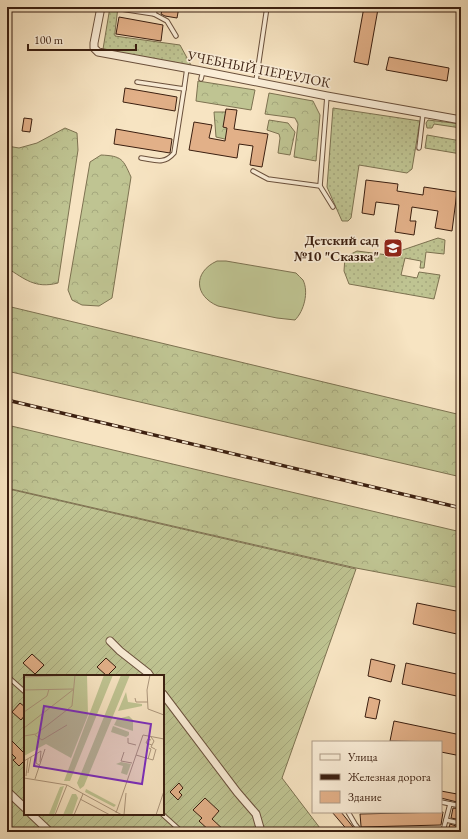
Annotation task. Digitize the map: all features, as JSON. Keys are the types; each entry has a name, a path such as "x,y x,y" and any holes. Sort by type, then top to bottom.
{"street":[{"name":"УЧЕБНЫЙ ПЕРЕУЛОК","path":"101,7 94,43 94,48 98,52 461,120"},
{"path":"110,641 149,675"},
{"path":"164,695 228,780 256,814 260,828 258,832"},
{"path":"7,791 24,807"},
{"path":"32,815 50,832"}],"lane":[{"path":"121,7 121,9 154,14 167,21 176,36"},
{"path":"154,14 156,7"},
{"path":"256,81 268,7"},
{"path":"141,158 161,161 169,159 174,153 187,68"},
{"path":"201,79 203,71"},
{"path":"137,82 184,89"},
{"path":"327,96 320,186 333,207"},
{"path":"419,148 423,114"},
{"path":"252,171 268,179 320,186"},
{"path":"7,676 24,691"},
{"path":"442,802 461,806"},
{"path":"349,813 361,832 443,831 450,804"},
{"path":"163,815 182,832"},
{"path":"446,820 459,823 461,830"}],"green space":[{"path":"110,7 118,7 115,36 180,45 192,67 105,52 103,49"},
{"path":"198,81 255,90 251,110 196,101"},
{"path":"269,93 313,101 320,115 316,161 294,157 298,124 295,118 265,114"},
{"path":"333,108 420,121 412,169 407,173 359,165 351,218 348,221 342,221 327,187"},
{"path":"214,112 231,112 229,140 216,137"},
{"path":"269,120 288,123 295,132 290,155 278,153 280,138 279,134 267,130"},
{"path":"428,120 461,124 461,128 434,124 432,128 427,128 426,123"},
{"path":"65,128 77,133 78,150 58,283 43,285 31,282 7,268 7,146 19,148 37,143"},
{"path":"427,135 461,141 461,154 425,148"},
{"path":"101,155 113,156 124,162 131,177 112,298 99,306 82,305 72,300 68,290 90,162"},
{"path":"438,238 445,240 444,254 426,252 424,268 420,268 421,261 405,258 401,275 417,278 419,272 440,275 434,299 349,284 344,271 345,257 357,251 388,255"},
{"path":"217,261 226,261 296,273 303,280 306,290 305,301 301,312 295,320 277,318 218,306 210,302 201,290 200,277 209,266"},
{"path":"7,306 461,415 461,477 7,371"},
{"path":"7,425 461,532 461,588 356,568 7,488"},
{"path":"13,490 356,569 282,778 323,832 7,832 7,491"}],"building":[{"path":"163,7 179,7 177,18 161,14"},
{"path":"364,7 378,9 368,65 354,62"},
{"path":"119,17 163,25 161,41 116,34"},
{"path":"389,57 449,68 447,81 386,70"},
{"path":"125,88 177,97 175,111 123,102"},
{"path":"226,109 237,110 234,129 268,134 262,167 250,165 253,146 239,144 237,158 189,150 194,122 212,125 209,138 225,141 227,128 223,127"},
{"path":"24,118 32,119 30,132 22,131"},
{"path":"116,129 172,139 170,153 114,144"},
{"path":"366,180 398,184 397,191 423,195 424,187 457,192 452,231 435,228 438,211 412,207 410,221 416,221 414,235 395,232 399,205 376,202 374,215 362,213"},
{"path":"417,603 461,612 461,635 413,624"},
{"path":"32,654 44,665 35,674 23,663"},
{"path":"106,658 116,667 108,675 106,675 97,667"},
{"path":"371,659 395,665 391,682 368,676"},
{"path":"406,663 461,675 461,697 402,684"},
{"path":"369,697 380,700 376,719 365,717"},
{"path":"20,703 24,706 24,716 21,720 12,712"},
{"path":"394,721 461,735 461,756 442,752 442,741 390,741"},
{"path":"12,741 24,753 24,761 19,766 13,760 16,758 7,749"},
{"path":"179,783 183,788 179,792 182,795 178,800 170,792"},
{"path":"459,786 461,786 461,803 442,798 442,791 457,794"},
{"path":"205,798 219,811 212,819 226,832 211,832 199,821 202,818 193,810"},
{"path":"453,808 461,809 461,820 451,818"},
{"path":"442,812 441,825 361,827 360,814"},
{"path":"333,813 342,813 357,832 349,832"},
{"path":"450,824 456,826 457,832 448,832"}],"railway":[{"path":"7,400 461,508"}],"place":[{"name":"Детский сад №10 \"Сказка\"","path":"393,248"}]}
